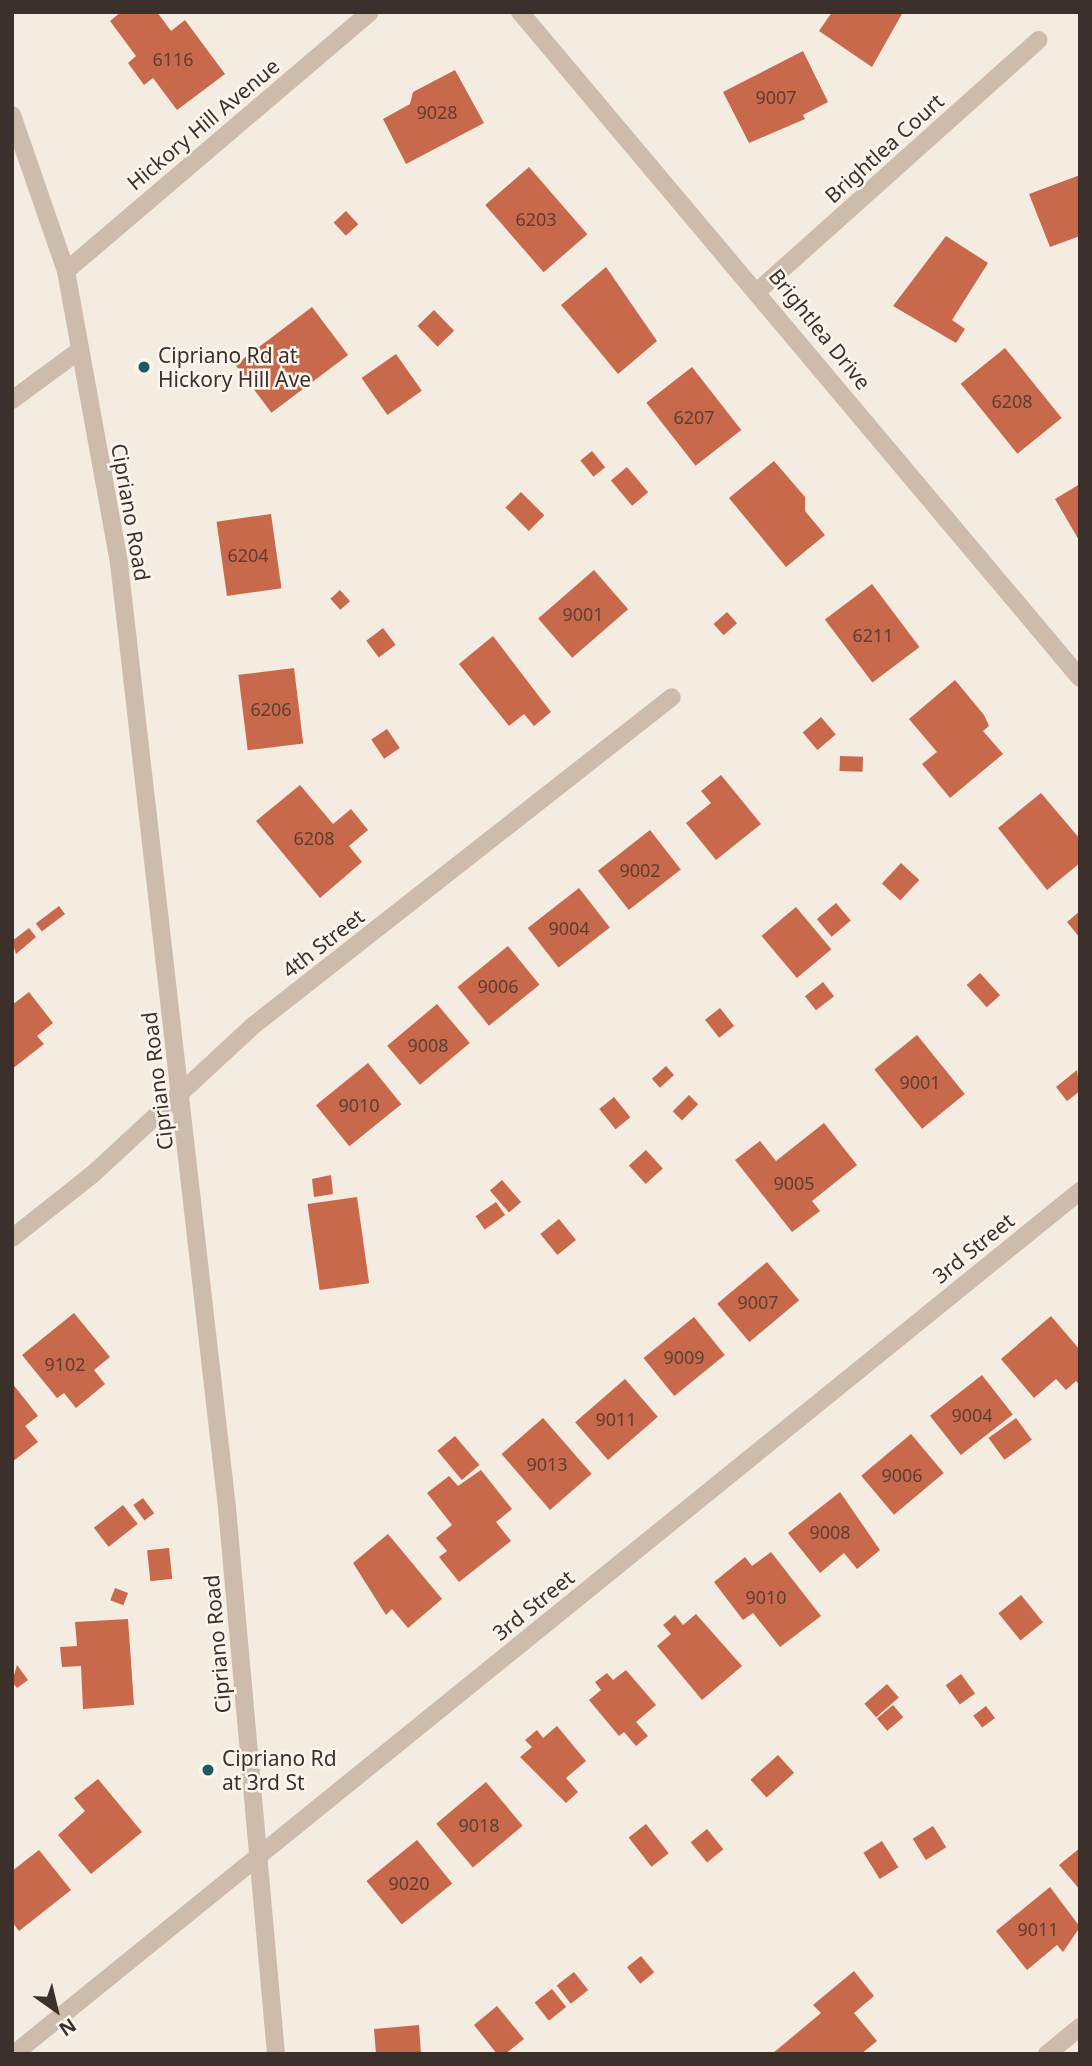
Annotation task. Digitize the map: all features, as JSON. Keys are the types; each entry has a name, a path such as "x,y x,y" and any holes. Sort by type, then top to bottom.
{"street":[{"name":"Hickory Hill Avenue","path":"66,271 370,12"},
{"name":"Brightlea Drive","path":"520,12 759,290 1080,678"},
{"name":"Brightlea Court","path":"759,290 1039,40"},
{"name":"Cipriano Road","path":"12,115 66,271 119,563 182,1094 260,1856 276,2054"},
{"path":"12,400 80,349"},
{"name":"4th Street","path":"12,1238 182,1094 254,1025 672,697"},
{"name":"3rd Street","path":"14,2054 1080,1191"},
{"path":"1047,2054 1080,2027"}],"building":[{"path":"121,12 157,12 171,31 185,20 225,74 177,110 153,78 144,85 128,63 136,56 110,21"},
{"path":"832,12 903,12 872,67 819,31"},
{"path":"803,51 828,102 803,115 805,119 749,143 723,92"},
{"path":"455,70 484,123 406,164 383,119 410,104 413,92"},
{"path":"529,167 587,234 544,272 485,205"},
{"path":"1080,175 1080,236 1050,247 1029,194"},
{"path":"346,211 358,224 346,236 334,223"},
{"path":"946,236 988,263 952,320 965,329 956,343 893,306"},
{"path":"606,267 657,341 618,374 561,305"},
{"path":"312,307 348,355 271,413 235,365"},
{"path":"434,310 454,331 438,347 417,326"},
{"path":"1005,348 1062,418 1017,454 961,384"},
{"path":"396,354 422,391 387,415 362,378"},
{"path":"692,367 741,430 696,466 646,403"},
{"path":"592,451 605,467 594,477 580,460"},
{"path":"774,461 805,497 805,511 825,535 786,567 729,498"},
{"path":"627,467 648,492 632,506 611,480"},
{"path":"1080,484 1080,542 1055,499"},
{"path":"521,492 544,515 529,531 505,508"},
{"path":"271,514 281,588 227,596 217,522"},
{"path":"594,570 628,609 572,658 538,619"},
{"path":"872,584 920,647 872,683 825,620"},
{"path":"340,590 350,601 340,610 330,599"},
{"path":"727,612 737,623 724,635 714,624"},
{"path":"383,628 396,645 379,657 366,641"},
{"path":"493,636 551,712 534,726 524,714 509,726 459,664"},
{"path":"294,668 303,743 248,750 238,675"},
{"path":"955,680 984,715 989,726 983,731 1003,754 950,798 922,764 937,752 909,719"},
{"path":"821,717 836,735 817,750 803,732"},
{"path":"387,729 400,748 384,759 371,740"},
{"path":"840,756 863,757 862,772 839,771"},
{"path":"721,775 761,824 716,860 686,823 711,803 701,791"},
{"path":"300,785 333,824 351,809 368,830 349,846 362,862 320,898 256,821"},
{"path":"1041,793 1080,839 1080,863 1047,890 998,828"},
{"path":"650,830 681,869 629,910 598,871"},
{"path":"901,863 919,880 900,901 882,883"},
{"path":"579,888 610,927 559,967 528,928"},
{"path":"836,903 851,921 832,937 817,919"},
{"path":"59,906 65,914 42,931 36,923"},
{"path":"796,907 831,949 797,978 762,936"},
{"path":"1080,911 1080,938 1067,922"},
{"path":"29,928 36,937 16,954 12,941"},
{"path":"508,946 539,985 489,1026 457,987"},
{"path":"980,973 1000,995 987,1007 967,985"},
{"path":"823,982 834,996 816,1010 805,996"},
{"path":"29,992 53,1023 37,1036 44,1044 12,1069 12,1005"},
{"path":"437,1004 470,1043 420,1085 387,1046"},
{"path":"720,1008 734,1026 719,1038 705,1020"},
{"path":"917,1035 965,1094 922,1129 874,1070"},
{"path":"368,1063 401,1104 349,1146 316,1105"},
{"path":"666,1066 674,1075 660,1088 652,1079"},
{"path":"1077,1070 1080,1091 1067,1101 1056,1087"},
{"path":"689,1095 698,1104 682,1120 673,1111"},
{"path":"614,1097 630,1117 616,1129 599,1109"},
{"path":"824,1123 857,1165 812,1201 820,1211 792,1232 735,1160 760,1141 776,1161"},
{"path":"646,1150 663,1169 646,1184 629,1165"},
{"path":"331,1175 333,1194 314,1197 312,1179"},
{"path":"502,1180 521,1202 509,1212 490,1190"},
{"path":"357,1197 369,1283 320,1290 307,1204"},
{"path":"496,1202 505,1215 485,1229 476,1216"},
{"path":"559,1219 576,1240 557,1255 540,1234"},
{"path":"767,1262 799,1300 749,1342 717,1304"},
{"path":"74,1313 110,1357 94,1370 105,1384 76,1408 64,1393 57,1398 22,1355"},
{"path":"1051,1316 1080,1350 1080,1385 1076,1381 1066,1390 1056,1379 1034,1398 1001,1359"},
{"path":"694,1317 725,1355 674,1396 643,1358"},
{"path":"982,1375 1013,1414 961,1455 930,1416"},
{"path":"625,1379 658,1417 608,1460 575,1422"},
{"path":"12,1383 38,1416 25,1426 38,1442 12,1462"},
{"path":"543,1418 592,1474 550,1510 501,1454"},
{"path":"1016,1418 1032,1440 1004,1460 988,1438"},
{"path":"911,1434 944,1473 894,1515 861,1476"},
{"path":"455,1436 479,1465 462,1480 437,1451"},
{"path":"481,1470 512,1509 496,1522 511,1541 459,1582 439,1557 447,1551 436,1538 452,1525 427,1493 449,1476 458,1486"},
{"path":"840,1492 880,1550 857,1569 844,1553 820,1573 788,1533"},
{"path":"143,1498 154,1513 144,1520 133,1505"},
{"path":"123,1505 138,1524 109,1547 94,1528"},
{"path":"388,1534 442,1599 408,1628 392,1609 386,1615 353,1563"},
{"path":"169,1548 172,1579 150,1581 147,1550"},
{"path":"771,1552 821,1616 780,1647 753,1613 743,1620 714,1582 745,1557 752,1566"},
{"path":"115,1588 128,1593 123,1605 110,1600"},
{"path":"1021,1595 1043,1622 1020,1640 998,1613"},
{"path":"696,1614 742,1666 702,1700 657,1646 671,1634 663,1625 675,1615 683,1625"},
{"path":"128,1619 134,1705 83,1709 81,1666 62,1667 60,1647 77,1646 75,1622"},
{"path":"17,1665 28,1680 17,1688 12,1682"},
{"path":"626,1670 656,1705 636,1722 648,1736 636,1746 624,1732 619,1736 589,1700 601,1690 595,1682 607,1673 613,1680"},
{"path":"961,1674 975,1693 960,1705 946,1685"},
{"path":"887,1684 899,1698 876,1717 864,1704"},
{"path":"893,1705 903,1717 887,1731 877,1718"},
{"path":"986,1706 995,1718 982,1728 973,1716"},
{"path":"557,1726 586,1761 566,1778 578,1792 566,1803 520,1757 532,1747 525,1740 537,1730 543,1738"},
{"path":"778,1755 794,1773 767,1798 751,1780"},
{"path":"98,1779 142,1832 91,1874 58,1835 85,1811 74,1798"},
{"path":"486,1782 523,1826 473,1867 436,1824"},
{"path":"646,1824 669,1853 651,1867 629,1838"},
{"path":"933,1826 946,1847 926,1860 913,1839"},
{"path":"707,1829 723,1849 707,1862 691,1842"},
{"path":"417,1840 452,1884 402,1924 366,1881"},
{"path":"882,1841 898,1867 880,1879 863,1853"},
{"path":"1080,1848 1080,1890 1059,1865"},
{"path":"39,1850 71,1890 19,1931 12,1922 12,1871"},
{"path":"1050,1887 1080,1927 1063,1952 1057,1945 1027,1970 996,1931"},
{"path":"641,1956 654,1972 640,1984 627,1967"},
{"path":"854,1971 874,1996 854,2013 877,2041 861,2054 772,2054 821,2013 813,2005"},
{"path":"574,1972 588,1990 571,2004 557,1986"},
{"path":"552,1989 566,2007 549,2021 535,2003"},
{"path":"497,2006 524,2039 505,2054 497,2054 474,2025"},
{"path":"419,2025 421,2054 376,2054 374,2029"}],"place":[{"name":"Cipriano Rd at Hickory Hill Ave","path":"144,367"},
{"name":"Cipriano Rd at 3rd St","path":"208,1770"}]}
